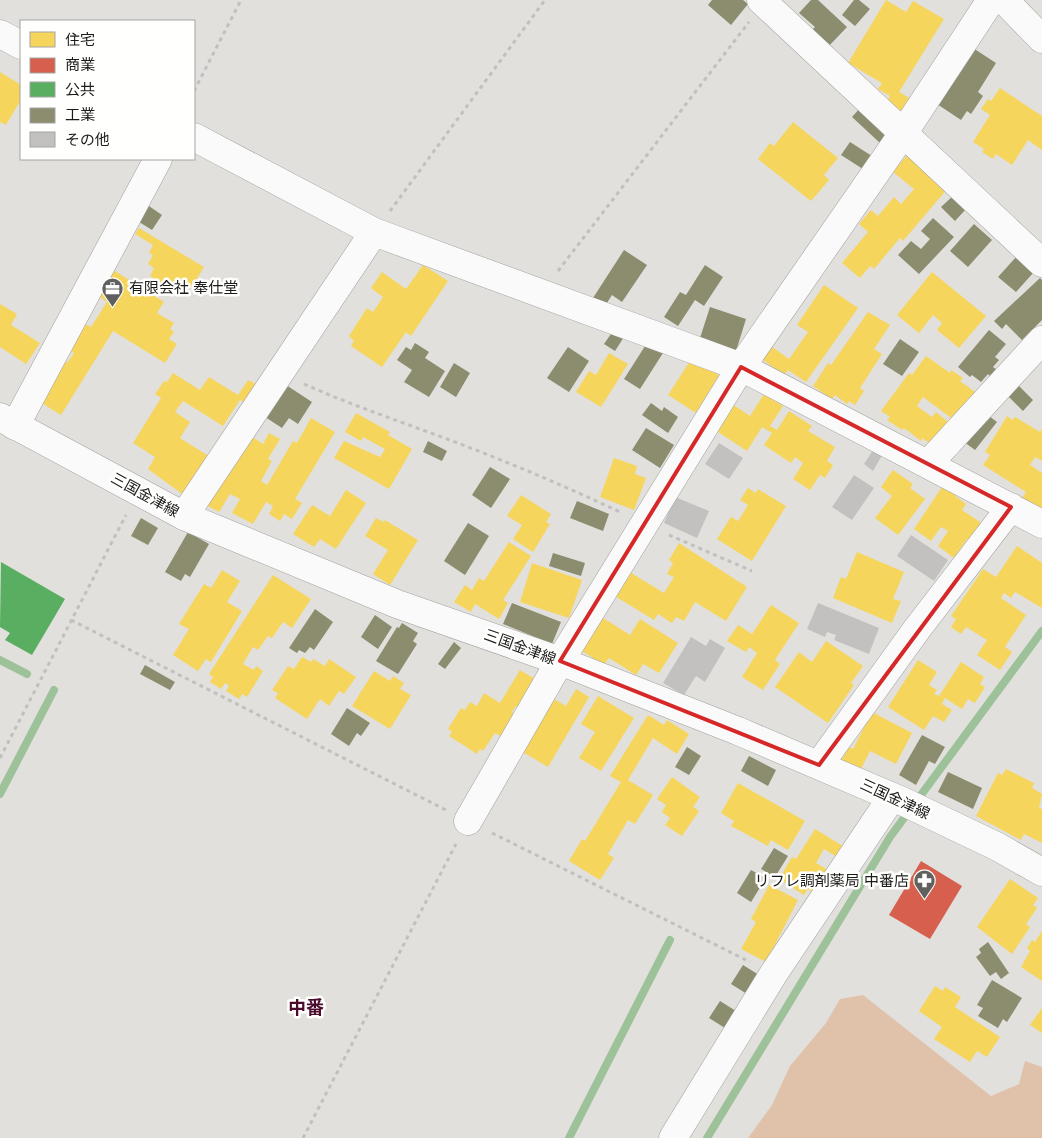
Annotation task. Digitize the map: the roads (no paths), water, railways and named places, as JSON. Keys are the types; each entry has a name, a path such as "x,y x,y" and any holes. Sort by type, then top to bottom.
{"street":[{"path":"468,821 560,661 740,367 904,132 991,0"},
{"path":"1004,0 1042,39"},
{"path":"763,1 1042,263"},
{"path":"0,34 20,44"},
{"path":"195,138 374,232 740,367 929,463 1042,524"},
{"path":"8,421 157,160"},
{"path":"184,516 374,232"},
{"path":"929,463 1042,340"},
{"name":"三国金津線","path":"8,421 139,490 184,516 397,604 560,661 819,765 998,847 1042,872"},
{"path":"819,765 917,629 1010,507"},
{"path":"673,1138 774,973 905,804"}],"waterway":[{"path":"707,1138 890,837 1042,631"},
{"path":"0,660 27,674"},
{"path":"0,794 54,690"},
{"path":"569,1138 670,940"}],"place":[{"name":"有限会社 奉仕堂","path":"113,307"},
{"name":"リフレ調剤薬局 中番店","path":"925,900"}],"district":[{"name":"中番","path":"306,1008"}]}
